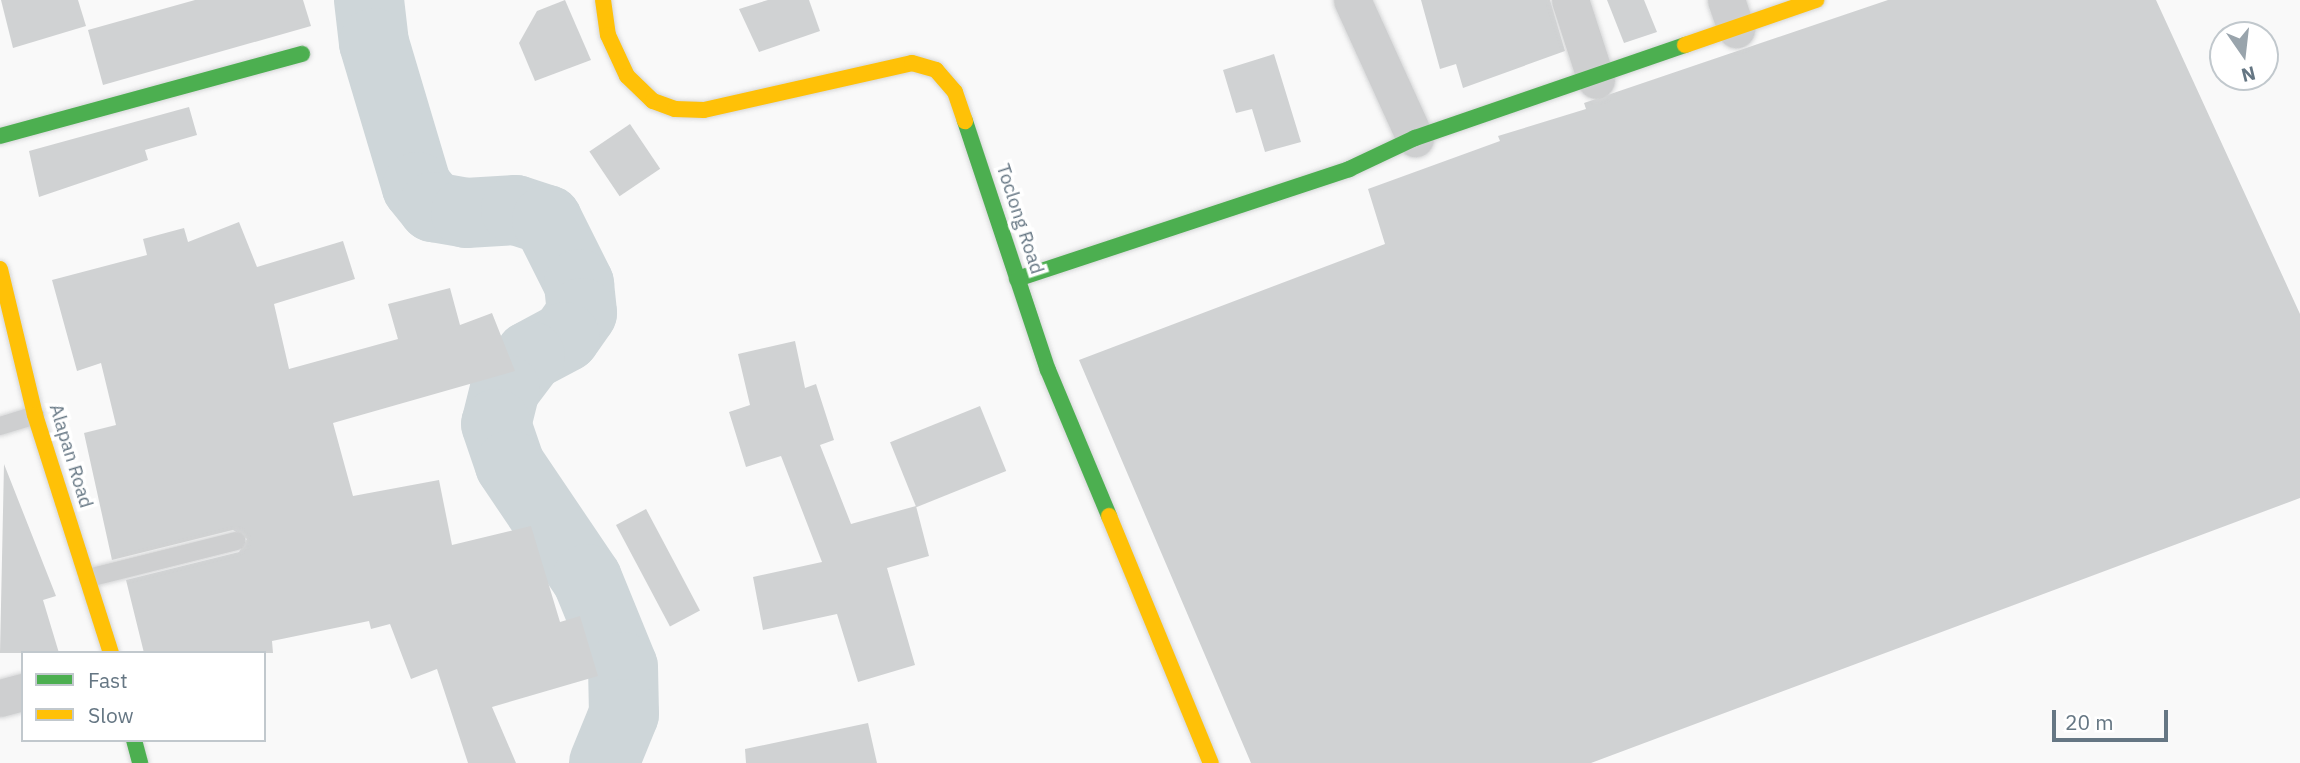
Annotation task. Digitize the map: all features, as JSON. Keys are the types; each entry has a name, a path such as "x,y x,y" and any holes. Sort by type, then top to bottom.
{"street":[{"name":"Toclong Road","path":"603,0 608,35 627,76 653,101 675,109 750,101 880,66 912,62 936,71 960,104 1017,279 1211,763"},
{"path":"1352,0 1415,138"},
{"path":"1570,0 1597,80"},
{"path":"1017,279 1349,169 1415,138 1597,80 1731,15 1816,0"},
{"path":"0,136 302,54"},
{"name":"Alapan Road","path":"0,269 5,308 35,415 110,651"},
{"path":"0,698 21,693"},
{"path":"135,742 140,763"}],"lane":[{"path":"0,426 35,415"},
{"path":"88,578 236,541"}],"building":[{"path":"1,0 78,0 86,26 13,48"},
{"path":"195,0 303,0 311,26 103,85 88,30"},
{"path":"565,0 591,60 535,81 519,43 537,11"},
{"path":"768,0 809,0 820,31 759,52 739,9"},
{"path":"1421,0 1550,0 1565,51 1463,88 1456,64 1440,69"},
{"path":"1607,0 1644,0 1657,32 1624,43"},
{"path":"1888,0 2156,0 2300,314 2300,498 1591,763 1251,763 1079,360 1385,244 1368,189 1500,141 1498,136 1586,109 1584,103"},
{"path":"1274,54 1301,142 1265,152 1252,109 1236,113 1223,70"},
{"path":"189,107 197,135 145,150 148,160 39,197 29,151"},
{"path":"630,124 660,169 620,196 589,151"},
{"path":"239,222 257,267 343,241 355,279 274,304 289,369 398,339 388,304 450,288 460,325 492,313 515,371 333,423 353,496 439,480 452,545 531,526 560,622 580,616 598,676 492,707 516,763 468,763 437,669 411,679 390,624 371,629 369,621 272,641 273,653 144,651 126,580 239,552 247,539 233,530 112,560 84,433 116,425 101,363 77,371 52,280 147,255 143,239 184,228 188,242"},
{"path":"795,341 805,388 816,384 834,440 820,445 851,524 916,506 929,556 887,568 915,665 858,682 837,614 763,630 753,577 822,562 781,456 746,467 729,412 750,405 738,354"},
{"path":"980,406 1006,471 916,507 890,442"},
{"path":"4,464 56,596 43,600 58,651 0,653"},
{"path":"646,509 700,611 670,627 616,525"},
{"path":"868,723 877,763 746,763 745,749"}],"waterway":[{"path":"369,0 374,43 417,187 433,207 466,213 516,210 547,220 579,284 582,313 565,337 530,356 505,389 496,424 510,465 587,579 623,667 624,714 604,763"}],"traffic: fast":[{"path":"1017,279 1349,169 1415,138 1685,45"},
{"path":"0,136 302,54"},
{"path":"965,121 1048,370 1109,516"},
{"path":"135,742 140,763"}],"traffic: slow":[{"path":"603,0 608,35 627,76 653,101 675,109 704,110 912,63 936,70 955,92 965,121"},
{"path":"1685,45 1816,0"},
{"path":"0,269 35,415 110,651"},
{"path":"1109,516 1211,763"}]}
